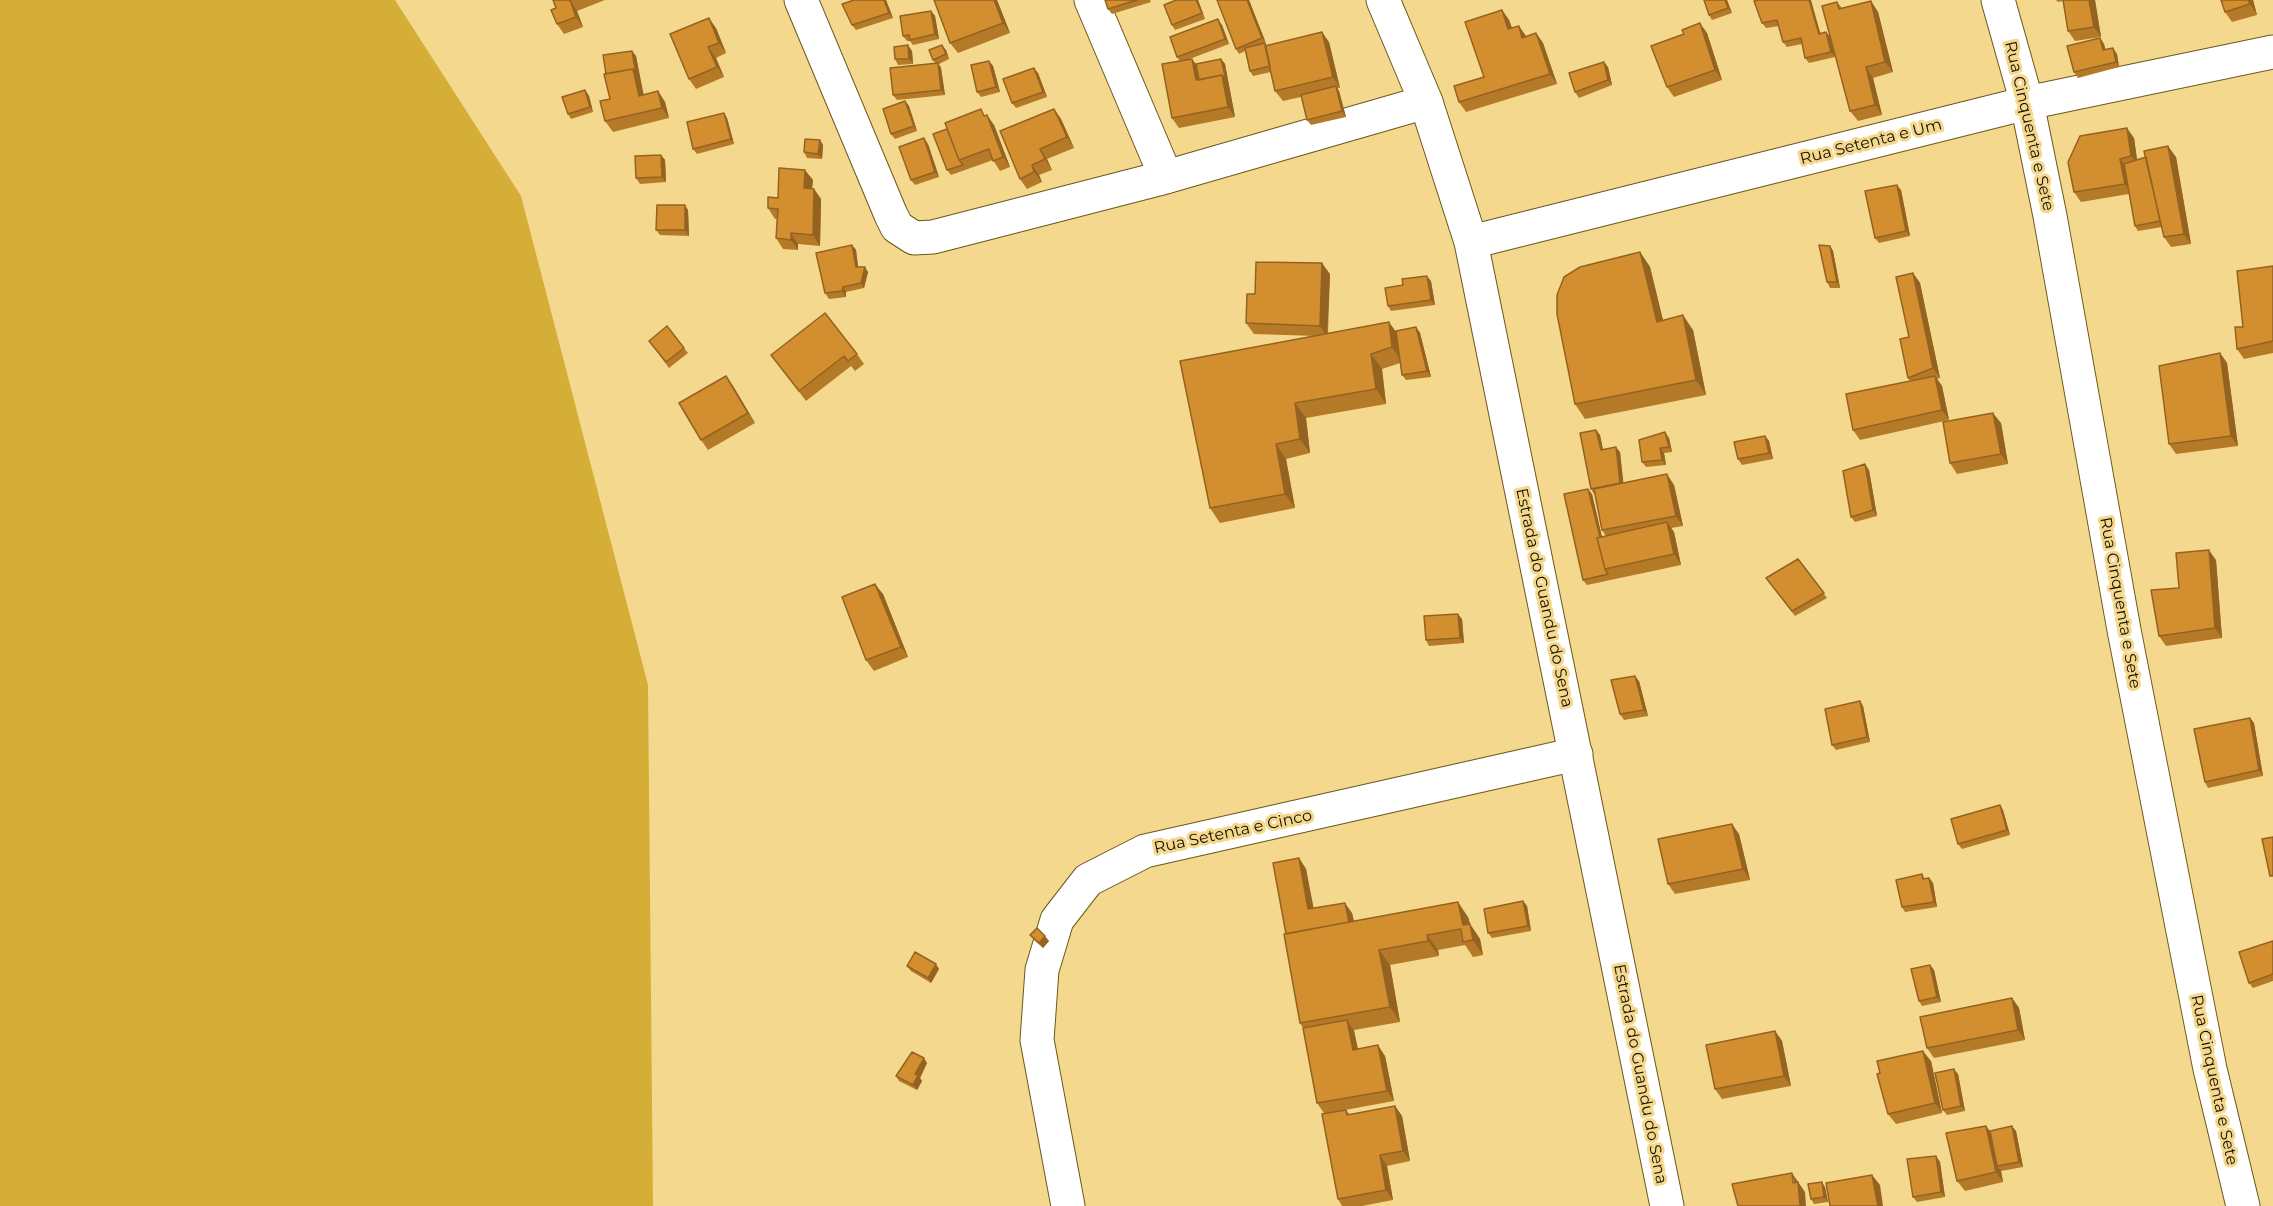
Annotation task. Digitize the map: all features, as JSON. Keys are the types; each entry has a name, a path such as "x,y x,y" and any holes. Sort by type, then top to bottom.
{"street":[{"path":"801,0 891,215 897,227 914,238 933,237 1166,177 1426,102"},
{"path":"1091,0 1166,177"},
{"name":"Estrada do Guandu do Sena","path":"1383,0 1426,102 1471,242 1666,1206"},
{"name":"Rua Cinquenta e Sete","path":"1998,0 2027,104 2050,216 2124,630 2210,1069 2243,1206"},
{"name":"Rua Setenta e Um","path":"1471,242 2027,104 2273,52"},
{"name":"Rua Setenta e Cinco","path":"1068,1206 1037,1040 1042,970 1057,920 1088,880 1145,851 1576,754"}],"shaded area":[{"path":"0,0 395,0 521,196 648,685 653,1206 0,1206"}],"building":[{"path":"553,0 570,0 576,17 557,24 551,10 556,8"},
{"path":"854,0 884,0 889,13 852,25 842,4"},
{"path":"934,0 994,0 1003,23 950,43"},
{"path":"1105,0 1137,0 1108,9"},
{"path":"1176,0 1196,0 1202,13 1172,25 1164,5"},
{"path":"1217,0 1247,0 1262,38 1236,49"},
{"path":"1704,0 1725,0 1728,8 1709,15"},
{"path":"1809,0 1819,34 1826,32 1831,52 1805,58 1801,38 1783,42 1777,20 1762,23 1754,1"},
{"path":"2063,0 2089,0 2094,27 2068,31"},
{"path":"2221,0 2248,0 2250,4 2225,12"},
{"path":"1871,1 1885,62 1866,67 1875,105 1850,111 1822,6 1837,2 1839,9"},
{"path":"1502,10 1508,29 1519,26 1522,38 1536,33 1550,74 1459,102 1454,86 1484,77 1465,22"},
{"path":"931,11 935,34 910,40 909,35 903,36 900,16"},
{"path":"709,18 719,43 708,47 717,67 689,79 670,34"},
{"path":"1218,19 1225,39 1177,57 1170,37"},
{"path":"1700,23 1715,70 1667,87 1651,46 1684,34 1682,30"},
{"path":"1322,32 1333,77 1275,91 1265,46"},
{"path":"2100,38 2103,50 2113,48 2116,62 2074,72 2067,46"},
{"path":"1265,43 1270,66 1250,71 1245,48"},
{"path":"908,45 909,59 895,59 894,47"},
{"path":"942,45 946,54 933,60 929,50"},
{"path":"632,51 636,74 633,69 606,74 603,55"},
{"path":"1192,59 1196,80 1222,75 1228,107 1172,118 1162,64"},
{"path":"1221,59 1226,80 1222,75 1199,80 1196,64"},
{"path":"989,61 996,87 977,92 971,65"},
{"path":"1604,62 1608,80 1575,92 1569,73"},
{"path":"938,63 941,90 893,95 890,68"},
{"path":"1034,68 1043,92 1012,103 1003,79"},
{"path":"633,69 639,96 658,91 662,108 605,121 600,101 610,99 604,74"},
{"path":"1336,86 1342,111 1307,120 1301,95"},
{"path":"585,90 590,107 568,114 562,97"},
{"path":"905,101 914,126 891,134 883,109"},
{"path":"981,109 984,116 987,115 1003,157 993,161 989,149 959,160 945,123"},
{"path":"1054,109 1067,137 1040,149 1045,159 1032,165 1034,172 1020,179 1000,131"},
{"path":"724,113 731,139 693,149 687,122"},
{"path":"2127,128 2131,156 2120,159 2125,184 2074,192 2068,162 2080,136"},
{"path":"947,129 963,165 947,170 933,134"},
{"path":"924,138 935,172 911,180 899,147"},
{"path":"805,139 820,140 818,154 804,152"},
{"path":"2168,146 2184,234 2164,237 2144,151"},
{"path":"661,155 662,177 636,178 635,156"},
{"path":"2146,157 2160,221 2135,226 2124,164"},
{"path":"779,168 805,170 804,188 814,189 813,235 791,233 791,240 776,238 778,209 768,208 768,197 778,198"},
{"path":"1897,185 1906,231 1875,238 1865,191"},
{"path":"657,205 685,205 685,230 656,230"},
{"path":"852,245 856,267 865,267 861,283 843,287 842,291 825,293 816,253"},
{"path":"1819,245 1830,246 1837,282 1827,282"},
{"path":"1640,252 1657,322 1683,315 1696,380 1575,404 1557,314 1557,295 1564,277 1580,267"},
{"path":"1256,262 1322,263 1320,326 1246,323 1247,294 1255,294"},
{"path":"2273,266 2273,341 2237,349 2235,327 2243,327 2237,271"},
{"path":"1913,273 1933,368 1908,378 1900,339 1909,337 1896,277"},
{"path":"1427,276 1431,300 1388,306 1385,288 1403,285 1402,279"},
{"path":"825,313 857,354 848,361 844,356 799,391 771,355"},
{"path":"1389,322 1392,347 1371,354 1376,389 1295,403 1300,439 1276,444 1285,494 1210,508 1180,361"},
{"path":"667,326 684,348 666,362 649,341"},
{"path":"1416,327 1427,371 1402,375 1396,331"},
{"path":"2220,353 2231,436 2169,444 2159,366"},
{"path":"726,376 748,413 701,440 679,403"},
{"path":"1935,376 1942,410 1853,430 1846,394"},
{"path":"1993,413 2001,454 1950,463 1943,422"},
{"path":"1596,430 1601,450 1616,447 1620,483 1591,489 1580,433"},
{"path":"1665,432 1669,447 1660,448 1662,460 1642,462 1639,440"},
{"path":"1765,436 1769,453 1738,459 1734,442"},
{"path":"1865,464 1873,510 1851,517 1843,471"},
{"path":"1667,474 1676,516 1602,530 1594,489"},
{"path":"1588,489 1600,537 1597,538 1608,574 1583,580 1564,494"},
{"path":"1667,522 1674,554 1605,569 1597,538"},
{"path":"2209,550 2215,628 2159,636 2151,590 2179,588 2176,553"},
{"path":"1798,559 1824,593 1792,611 1766,578"},
{"path":"875,584 901,647 866,660 842,597"},
{"path":"1458,614 1460,638 1426,640 1424,616"},
{"path":"1635,676 1644,710 1620,714 1611,680"},
{"path":"1860,701 1867,737 1832,745 1825,709"},
{"path":"2250,718 2259,770 2205,782 2194,729"},
{"path":"2000,805 2007,830 1958,844 1951,819"},
{"path":"1732,824 1743,869 1668,884 1658,839"},
{"path":"2273,837 2273,876 2270,876 2262,839"},
{"path":"1299,858 1308,909 1345,903 1349,922 1286,934 1273,863"},
{"path":"1922,874 1923,879 1929,878 1934,902 1902,907 1896,880"},
{"path":"1523,901 1528,926 1488,933 1484,909"},
{"path":"1458,902 1463,925 1470,924 1473,940 1463,942 1461,929 1427,935 1428,941 1379,950 1390,1007 1300,1023 1284,934"},
{"path":"1037,928 1045,936 1039,943 1030,935"},
{"path":"2273,941 2273,974 2249,983 2239,952"},
{"path":"915,952 936,964 928,978 907,966"},
{"path":"1930,965 1937,997 1919,1001 1911,969"},
{"path":"2012,998 2018,1030 1927,1048 1920,1017"},
{"path":"1347,1020 1353,1050 1378,1045 1387,1091 1317,1103 1303,1028"},
{"path":"1775,1031 1784,1076 1715,1089 1706,1045"},
{"path":"1923,1051 1935,1103 1888,1114 1877,1074 1880,1073 1877,1061"},
{"path":"912,1052 924,1058 915,1074 918,1075 913,1085 896,1076"},
{"path":"1954,1069 1961,1106 1943,1110 1935,1073"},
{"path":"1395,1106 1403,1151 1380,1155 1386,1190 1338,1199 1322,1114 1346,1110 1347,1115"},
{"path":"1986,1126 1996,1172 1957,1181 1946,1133"},
{"path":"2012,1126 2019,1162 1997,1166 1990,1131"},
{"path":"1936,1156 1941,1192 1913,1197 1907,1159"},
{"path":"1792,1173 1793,1183 1798,1182 1800,1206 1738,1206 1732,1184"},
{"path":"1872,1175 1878,1206 1830,1206 1826,1183"},
{"path":"1822,1182 1824,1197 1811,1199 1808,1184"}]}
